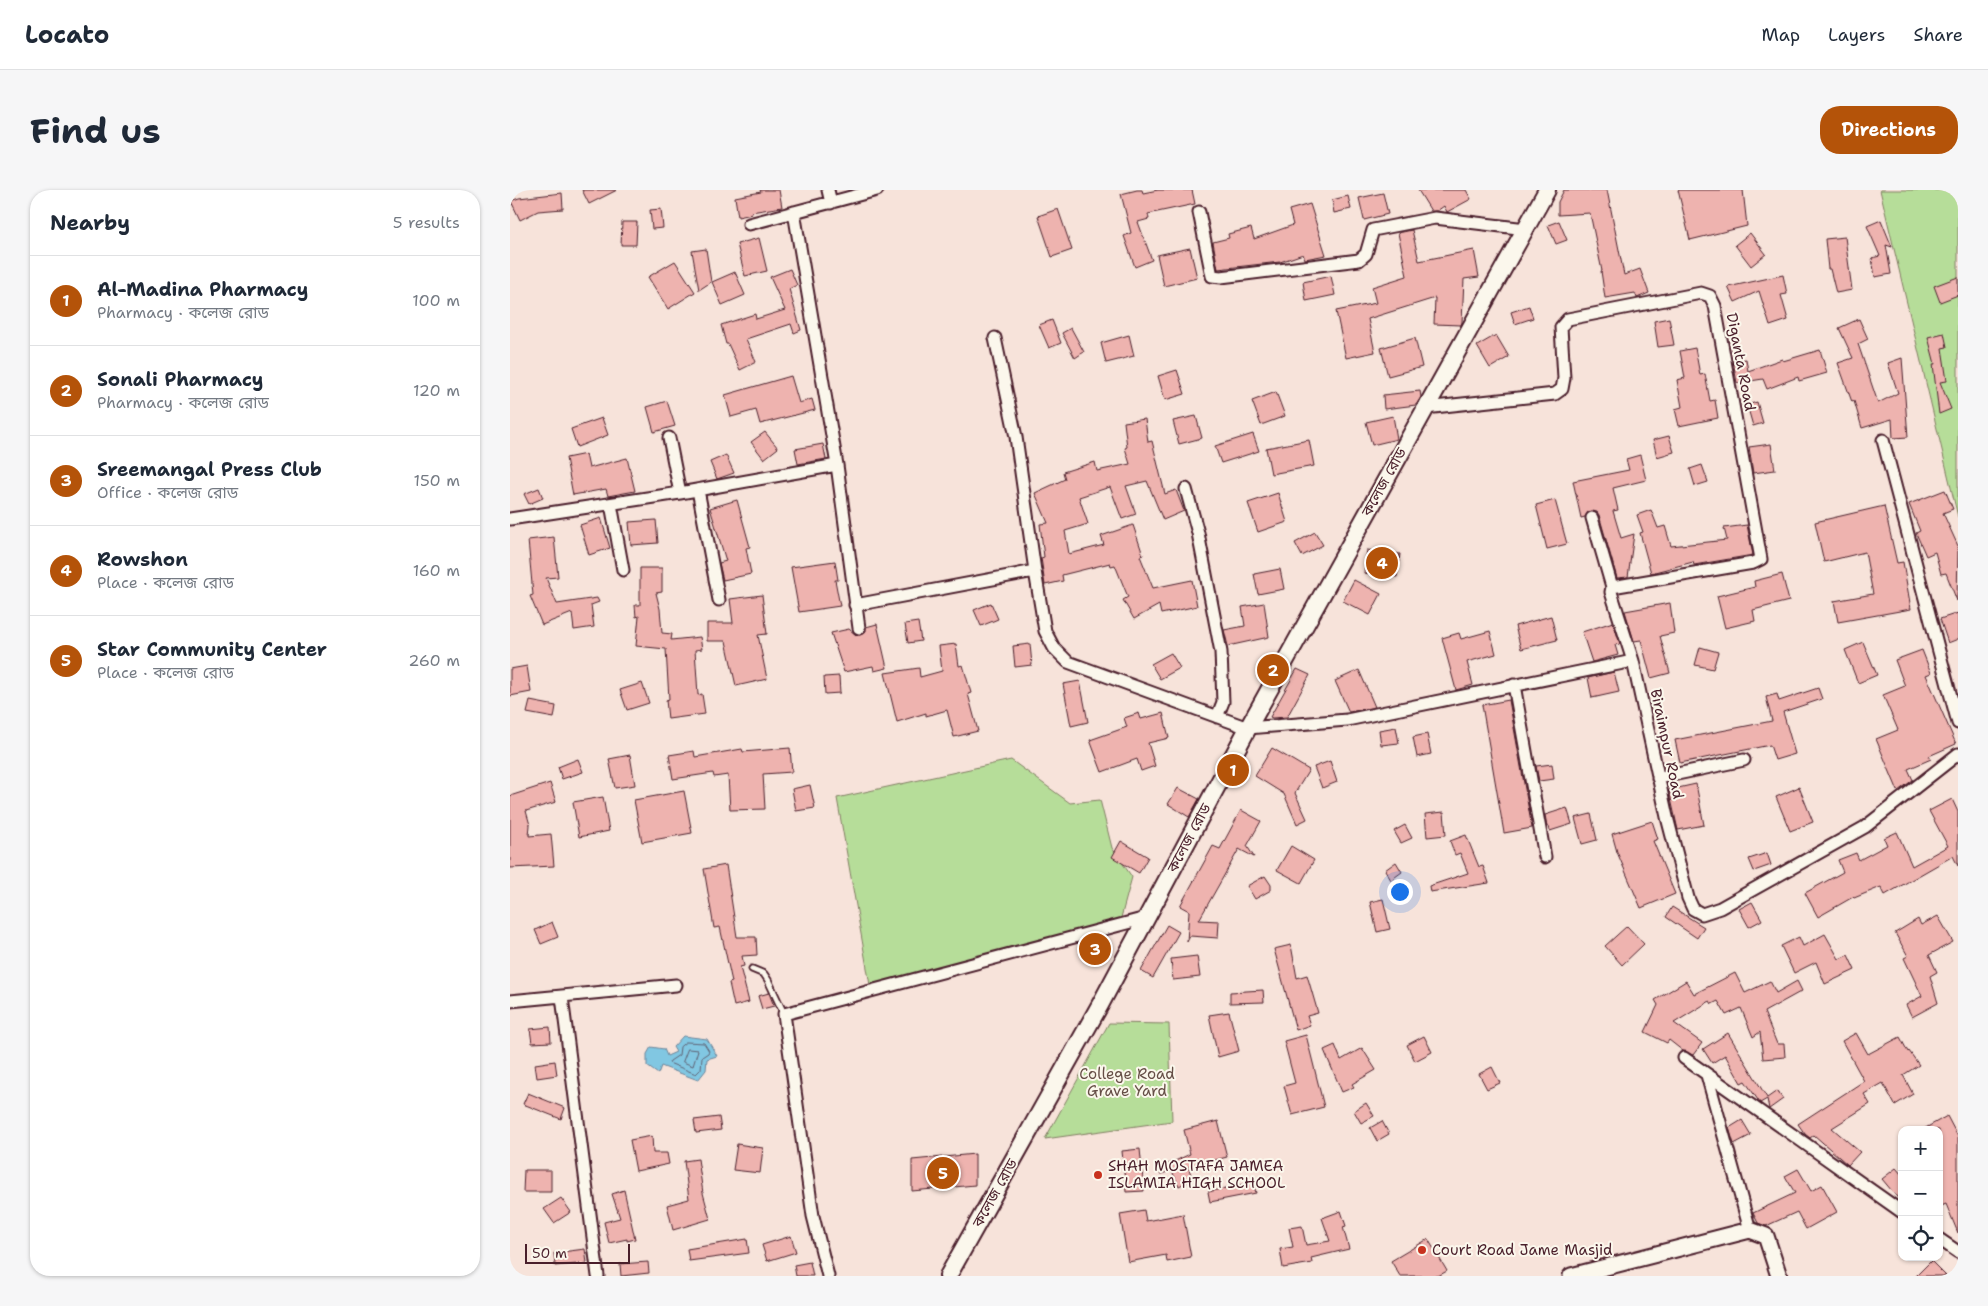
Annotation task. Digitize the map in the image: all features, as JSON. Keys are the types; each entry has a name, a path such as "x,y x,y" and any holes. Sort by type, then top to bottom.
{"main road":[{"name":"কলেজ রোড","path":"948,1276 1100,1005 1248,728 1548,190"}],"street":[{"path":"828,190 831,202"},
{"path":"749,224 877,190"},
{"path":"794,212 836,465 859,628"},
{"path":"1199,212 1212,276 1221,277 1359,260 1366,254 1374,230 1414,221 1435,218 1526,229"},
{"name":"Diganta Road","path":"1425,408 1555,394 1562,389 1564,378 1562,326 1568,319 1701,293 1710,296 1715,306 1762,559 1753,563 1612,587"},
{"path":"995,338 1016,437 1035,570 1046,631 1054,648 1068,662 1248,728 1346,720 1634,661 1611,592 1612,587 1592,518"},
{"path":"669,438 680,493"},
{"path":"1884,440 1958,723"},
{"path":"510,520 698,490 836,465"},
{"path":"1186,489 1198,533 1221,652 1224,702 1217,716"},
{"path":"698,490 719,600"},
{"path":"611,504 623,570"},
{"path":"855,605 1035,570"},
{"name":"Biraimpur Road","path":"1634,661 1658,778 1688,898 1693,909 1702,914 1720,908 1865,827 1958,754"},
{"path":"1514,685 1545,857"},
{"path":"1658,778 1744,760"},
{"path":"828,1276 813,1216 784,1014 1146,918"},
{"path":"510,1001 676,985"},
{"path":"562,997 598,1276"},
{"path":"1684,1058 1898,1209"},
{"path":"1707,1075 1750,1230"},
{"path":"1571,1276 1750,1230 1766,1236 1779,1276"},
{"path":"1943,1242 1958,1252"}],"lane":[{"path":"752,969 764,974 784,1014"}],"shaded area":[{"path":"1091,937 1110,946 1103,962 1079,952"}],"green space":[{"path":"1880,190 1958,190 1958,517"},
{"path":"1011,760 1070,803 1100,800 1112,848 1132,877 1119,925 870,985 837,798"},
{"name":"College Road Grave Yard","path":"1109,1023 1169,1024 1172,1121 1045,1139"}],"water":[{"path":"683,1036 707,1039 717,1056 707,1059 706,1070 698,1080 661,1066 658,1074 647,1066 647,1054 651,1047 664,1049 667,1056 676,1052 673,1047"}],"building":[{"path":"582,190 617,190 589,204"},
{"path":"760,190 779,190 782,207 751,212 752,214 738,217 735,197 761,192"},
{"path":"1142,190 1143,193 1158,190 1192,190 1195,204 1148,214 1149,219 1138,222 1152,260 1135,267 1124,236 1131,233 1121,194"},
{"path":"1418,190 1466,190 1471,199 1447,212 1444,206 1437,211 1431,211"},
{"path":"1564,190 1607,190 1624,275 1640,269 1649,293 1637,298 1635,293 1605,298 1602,271 1590,213 1558,215 1558,202"},
{"path":"1678,190 1743,190 1747,226 1690,240"},
{"path":"562,193 563,209 538,211 520,220 511,201 519,198"},
{"path":"1383,193 1388,214 1364,220 1359,198"},
{"path":"1348,196 1351,209 1334,213 1332,200"},
{"path":"1310,204 1326,255 1305,259 1303,254 1280,262 1218,269 1213,242 1229,238 1228,234 1251,228 1254,239 1293,225 1289,210"},
{"path":"661,209 663,228 652,229 650,210"},
{"path":"1058,209 1072,250 1052,257 1038,216"},
{"path":"1881,220 1892,247 1886,245 1891,274 1875,277 1872,258 1880,256 1867,226"},
{"path":"1559,221 1567,240 1556,244 1548,225"},
{"path":"622,222 637,222 636,245 621,245"},
{"path":"1412,230 1419,261 1474,250 1479,277 1464,279 1461,325 1434,324 1435,298 1368,319 1375,352 1346,358 1336,311 1376,303 1372,287 1407,276 1398,233"},
{"path":"1750,233 1766,254 1751,266 1735,245"},
{"path":"1845,237 1852,290 1836,293 1830,269 1828,269 1825,239"},
{"path":"759,238 767,271 745,276 737,244"},
{"path":"1190,248 1197,278 1164,286 1157,255"},
{"path":"706,249 711,282 699,290 692,251"},
{"path":"675,261 695,292 668,309 648,277"},
{"path":"790,269 797,285 789,289 801,330 794,333 791,324 746,339 756,362 740,370 728,344 726,344 721,325 755,314 756,319 785,310 770,277"},
{"path":"735,272 745,295 722,305 712,282"},
{"path":"1783,275 1787,294 1781,295 1788,320 1770,326 1759,291 1735,302 1728,287"},
{"path":"1331,276 1335,295 1306,301 1303,282"},
{"path":"1958,277 1958,295 1940,302 1934,286"},
{"path":"1529,306 1533,318 1515,324 1511,312"},
{"path":"1669,318 1674,345 1658,347 1654,321"},
{"path":"1859,319 1868,339 1858,344 1878,403 1898,393 1888,363 1902,358 1908,437 1893,438 1892,419 1862,428 1854,401 1852,402 1838,363 1853,358 1839,328"},
{"path":"1052,320 1061,343 1049,348 1039,325"},
{"path":"1071,328 1084,352 1075,358 1062,333"},
{"path":"1944,333 1947,347 1942,348 1947,381 1940,382 1951,409 1939,414 1933,364 1935,364 1928,337"},
{"path":"1129,335 1134,356 1106,363 1101,343"},
{"path":"1496,335 1509,357 1490,368 1477,346"},
{"path":"1415,338 1422,367 1388,376 1381,348"},
{"path":"1695,348 1700,375 1705,374 1710,401 1715,400 1718,418 1679,426 1675,409 1682,407 1677,380 1685,378 1680,351"},
{"path":"1820,350 1827,373 1799,381 1798,377 1767,389 1763,379 1737,383 1733,361 1746,359 1748,371 1782,359 1783,361"},
{"path":"1177,370 1185,394 1165,400 1158,376"},
{"path":"791,376 799,403 812,399 815,410 760,424 756,410 731,417 725,395"},
{"path":"1420,391 1421,397 1416,405 1384,409 1383,395"},
{"path":"1276,392 1285,416 1261,425 1252,401"},
{"path":"667,401 675,426 654,432 647,407"},
{"path":"1757,402 1763,423 1753,426 1747,405"},
{"path":"1196,416 1202,438 1179,444 1173,421"},
{"path":"1393,416 1397,439 1372,445 1366,422"},
{"path":"602,418 608,435 577,447 571,429"},
{"path":"1145,419 1148,442 1152,441 1165,494 1176,490 1184,511 1163,520 1147,481 1126,486 1136,514 1122,519 1110,487 1079,497 1088,524 1065,531 1069,554 1104,545 1101,536 1133,525 1143,555 1140,556 1153,588 1192,580 1197,606 1161,614 1159,605 1134,619 1123,600 1128,597 1115,565 1111,566 1110,563 1062,575 1063,581 1045,585 1041,558 1044,557 1040,524 1048,523 1035,493 1065,479 1063,472 1095,462 1097,471 1130,464 1125,448 1127,447 1124,422"},
{"path":"765,432 778,448 764,459 751,442"},
{"path":"1253,434 1259,451 1221,463 1215,446"},
{"path":"1669,436 1674,452 1657,457 1653,440"},
{"path":"1309,440 1314,466 1271,474 1266,448"},
{"path":"823,444 826,459 798,464 795,449"},
{"path":"1771,444 1775,470 1753,473 1749,447"},
{"path":"586,454 589,468 627,458 635,491 608,496 606,489 573,495 566,458"},
{"path":"726,455 734,473 717,479 710,462"},
{"path":"1640,455 1646,480 1613,488 1618,510 1613,511 1621,538 1634,534 1628,577 1617,578 1599,515 1597,512 1590,511 1585,517 1581,518 1573,481 1629,470 1626,459"},
{"path":"1702,465 1708,482 1695,486 1690,469"},
{"path":"539,488 543,498 529,504 524,494"},
{"path":"1945,490 1953,509 1943,513 1958,546 1957,601 1946,573 1941,574 1935,552 1926,556 1916,533 1920,531 1909,504"},
{"path":"1278,493 1287,522 1258,532 1248,503"},
{"path":"737,500 750,547 746,548 751,574 723,580 719,563 726,561 710,508"},
{"path":"1555,500 1567,544 1547,549 1536,505"},
{"path":"1884,506 1897,563 1903,562 1911,609 1838,622 1834,601 1873,594 1865,552 1824,562 1815,522"},
{"path":"1651,510 1658,528 1665,526 1671,546 1727,540 1724,528 1747,525 1753,555 1694,565 1693,562 1651,573 1640,533 1643,532 1637,515"},
{"path":"601,518 610,548 589,555 580,525"},
{"path":"656,520 658,543 631,545 629,522"},
{"path":"1315,532 1323,545 1302,556 1295,543"},
{"path":"554,537 558,577 546,578 557,604 597,598 599,602 591,605 594,627 574,630 572,613 542,625 530,596 533,595 528,540"},
{"path":"1367,550 1400,554 1397,577 1364,573"},
{"path":"835,561 838,580 835,580 840,606 799,612 791,567"},
{"path":"640,568 662,568 662,592 656,593 660,609 662,633 672,634 671,640 700,637 702,649 695,650 698,695 702,694 705,714 668,719 666,700 669,699 666,649 636,646 639,616 636,617 635,605 640,605"},
{"path":"1280,569 1284,589 1258,594 1254,574"},
{"path":"1782,574 1789,601 1753,610 1755,621 1725,628 1717,596 1755,587 1754,581"},
{"path":"1354,580 1381,594 1370,615 1343,601"},
{"path":"762,595 767,634 758,635 767,679 736,686 726,641 707,641 707,623 733,623 730,599"},
{"path":"991,603 998,619 981,626 974,610"},
{"path":"1264,603 1269,637 1228,646 1224,630 1245,626 1242,607"},
{"path":"1670,603 1674,633 1660,636 1670,673 1651,678 1641,640 1634,641 1625,611"},
{"path":"1958,613 1958,639 1948,643 1940,619"},
{"path":"1551,616 1557,640 1521,649 1515,626"},
{"path":"918,622 921,641 908,643 905,624"},
{"path":"1613,622 1620,644 1615,645 1618,655 1592,662 1582,632"},
{"path":"877,624 887,668 874,671 873,666 844,672 831,633 849,629 856,635 860,635 866,631 866,627"},
{"path":"1490,631 1496,654 1467,662 1473,685 1456,690 1442,638 1459,633 1461,639"},
{"path":"1863,642 1877,675 1858,683 1845,650"},
{"path":"956,644 959,666 963,665 971,693 968,694 978,731 954,737 947,710 926,716 926,713 897,722 885,673 919,668 920,677 942,671 939,646"},
{"path":"1030,644 1032,665 1015,667 1013,646"},
{"path":"1700,647 1718,652 1713,669 1695,665"},
{"path":"1922,650 1931,673 1926,675 1956,744 1929,756 1931,759 1908,769 1913,780 1898,791 1876,739 1898,730 1883,695 1905,686 1895,660"},
{"path":"1171,653 1180,668 1160,679 1151,664"},
{"path":"527,666 531,692 510,696 510,669"},
{"path":"1297,669 1310,675 1287,717 1270,717"},
{"path":"1359,670 1375,707 1349,712 1335,681"},
{"path":"1614,672 1619,692 1592,698 1588,678"},
{"path":"839,676 840,693 825,694 824,677"},
{"path":"1080,681 1088,722 1071,726 1063,684"},
{"path":"642,683 649,703 627,710 620,690"},
{"path":"1818,688 1822,699 1783,712 1795,754 1775,760 1770,745 1680,763 1675,740 1772,721 1766,697 1777,694 1779,701"},
{"path":"1509,700 1532,828 1504,833 1482,705"},
{"path":"530,701 556,706 554,718 527,713"},
{"path":"1139,713 1141,719 1163,713 1169,738 1148,743 1155,766 1141,771 1137,759 1102,772 1090,740 1127,727 1124,718"},
{"path":"1396,727 1399,743 1381,745 1379,730"},
{"path":"1427,734 1431,754 1417,757 1413,737"},
{"path":"790,748 792,772 763,774 765,809 730,810 728,775 714,777 713,773 673,779 669,755 694,751 695,757 742,749 743,752"},
{"path":"1272,748 1309,770 1295,793 1307,819 1297,824 1284,794 1255,776"},
{"path":"630,755 635,785 615,788 609,759"},
{"path":"578,759 583,772 562,779 558,767"},
{"path":"1330,761 1337,782 1322,788 1314,767"},
{"path":"1552,764 1554,779 1539,781 1536,766"},
{"path":"550,783 556,802 526,811 530,825 529,836 551,834 554,866 510,868 510,796"},
{"path":"1696,784 1704,825 1678,830 1669,790"},
{"path":"810,785 815,808 796,811 792,789"},
{"path":"1799,787 1813,822 1790,831 1776,797"},
{"path":"1178,788 1199,799 1189,817 1168,804"},
{"path":"684,791 692,833 642,842 634,800"},
{"path":"603,797 609,831 579,837 573,802"},
{"path":"1952,799 1958,812 1958,866 1953,856 1885,895 1881,887 1853,897 1818,917 1805,893 1843,872 1838,860 1856,853 1859,860 1887,845 1884,838 1897,832 1912,866 1948,846 1929,811"},
{"path":"1567,808 1572,824 1550,831 1545,815"},
{"path":"1241,810 1261,821 1247,846 1254,857 1239,849 1199,920 1219,921 1218,938 1190,936 1187,942 1189,911 1180,906 1213,846 1220,849"},
{"path":"1444,812 1446,835 1427,837 1425,814"},
{"path":"1591,814 1597,840 1582,844 1575,818"},
{"path":"1652,821 1658,839 1653,841 1675,894 1641,908 1617,852 1612,834"},
{"path":"1405,825 1412,838 1401,843 1394,831"},
{"path":"1466,835 1479,867 1483,866 1489,883 1430,892 1429,886 1468,873 1460,853 1455,855 1450,841"},
{"path":"1121,841 1148,857 1139,873 1112,857"},
{"path":"1291,846 1314,860 1301,883 1277,870"},
{"path":"1767,853 1771,865 1754,871 1749,859"},
{"path":"1396,862 1402,872 1391,880 1385,870"},
{"path":"726,865 737,937 756,937 757,955 742,956 744,966 740,967 749,1002 734,1006 729,983 732,982 720,927 714,928 704,869"},
{"path":"1265,876 1271,885 1271,890 1255,899 1247,886"},
{"path":"1383,899 1390,929 1377,932 1370,902"},
{"path":"1752,902 1762,920 1749,927 1739,909"},
{"path":"1672,907 1704,927 1697,938 1666,917"},
{"path":"1938,916 1953,942 1929,955 1937,972 1930,976 1938,1003 1912,1017 1906,1005 1922,996 1904,958 1908,956 1895,933 1918,919 1921,925"},
{"path":"552,922 558,937 541,944 535,930"},
{"path":"1167,925 1179,932 1153,978 1141,971"},
{"path":"1627,926 1644,944 1622,965 1605,946"},
{"path":"1825,934 1839,959 1848,955 1855,970 1825,984 1816,962 1794,973 1781,946 1799,937 1803,946"},
{"path":"1291,945 1297,978 1307,975 1318,1013 1307,1016 1310,1025 1296,1030 1274,949"},
{"path":"1197,956 1200,977 1173,980 1171,959"},
{"path":"1735,973 1745,993 1770,981 1776,993 1797,981 1802,991 1764,1012 1777,1044 1784,1044 1785,1057 1763,1059 1760,1032 1753,1037 1741,1008 1726,1015 1718,1001 1712,1004 1710,1001 1674,1023 1702,1043 1693,1055 1683,1051 1669,1040 1667,1043 1645,1032 1658,1005 1655,1000 1686,981 1694,994"},
{"path":"1263,990 1264,1002 1230,1003 1230,992"},
{"path":"769,993 774,1006 762,1009 758,996"},
{"path":"1229,1012 1239,1051 1218,1057 1209,1015"},
{"path":"550,1027 551,1042 532,1043 530,1029"},
{"path":"1728,1033 1767,1098 1777,1091 1783,1099 1769,1109 1767,1099 1760,1103 1745,1081 1741,1083 1725,1055 1712,1063 1703,1049"},
{"path":"1856,1033 1868,1054 1900,1037 1908,1052 1919,1065 1903,1075 1913,1094 1895,1105 1883,1083 1864,1094 1870,1104 1832,1128 1860,1152 1848,1165 1814,1135 1810,1138 1805,1134 1798,1124 1864,1081 1842,1041"},
{"path":"1306,1035 1324,1107 1292,1115 1284,1086 1295,1083 1284,1041"},
{"path":"1424,1036 1432,1052 1415,1061 1407,1045"},
{"path":"1335,1045 1341,1060 1362,1048 1376,1070 1352,1084 1354,1087 1342,1092 1324,1050"},
{"path":"555,1061 557,1075 537,1078 535,1064"},
{"path":"1492,1067 1500,1083 1487,1089 1479,1074"},
{"path":"528,1093 565,1108 561,1119 523,1104"},
{"path":"1366,1103 1374,1116 1361,1123 1354,1111"},
{"path":"1947,1116 1958,1137 1958,1233 1946,1204 1943,1205 1943,1126 1929,1126"},
{"path":"719,1117 721,1130 696,1133 694,1120"},
{"path":"1742,1120 1751,1135 1734,1144 1729,1128"},
{"path":"1218,1121 1227,1157 1188,1167 1193,1179 1179,1186 1172,1171 1160,1174 1158,1169 1190,1154 1184,1130"},
{"path":"1382,1121 1389,1134 1377,1141 1370,1128"},
{"path":"652,1136 653,1153 667,1153 669,1164 636,1171 630,1140"},
{"path":"737,1144 763,1148 760,1173 733,1170"},
{"path":"1140,1149 1144,1191 1126,1192 1122,1151"},
{"path":"975,1154 975,1185 912,1191 912,1160"},
{"path":"698,1159 703,1193 710,1219 673,1230 667,1205 689,1199 684,1161"},
{"path":"1896,1168 1898,1170 1898,1198 1882,1179"},
{"path":"1798,1169 1811,1191 1822,1185 1837,1212 1806,1229 1797,1212 1766,1226 1758,1223 1753,1213 1795,1193 1785,1176"},
{"path":"524,1170 551,1170 551,1192 523,1192"},
{"path":"1253,1182 1256,1193 1210,1202 1208,1192"},
{"path":"624,1190 635,1239 609,1243 604,1222 620,1218 612,1194"},
{"path":"561,1198 571,1212 554,1223 544,1209"},
{"path":"1144,1210 1146,1221 1183,1214 1191,1257 1167,1262 1166,1255 1128,1262 1120,1214"},
{"path":"1341,1211 1346,1226 1343,1227 1349,1249 1311,1258 1312,1263 1283,1268 1280,1249 1293,1247 1289,1228 1302,1226 1306,1245 1330,1241 1322,1218"},
{"path":"791,1236 796,1252 767,1261 762,1245"},
{"path":"747,1239 749,1253 689,1261 687,1249"},
{"name":"Court Road Jame Masjid","path":"1428,1239 1447,1271 1438,1276 1400,1276 1391,1261"},
{"path":"585,1249 587,1263 555,1266 554,1253"},
{"path":"1931,1261 1946,1276 1916,1276"},
{"path":"648,1262 649,1273 621,1276 620,1264"},
{"path":"810,1262 813,1276 796,1276 794,1265"}],"place":[{"name":"Rowshon","path":"1382,563"},
{"name":"Sonali Pharmacy","path":"1273,670"},
{"name":"Al-Madina Pharmacy","path":"1233,770"},
{"name":"Sreemangal Press Club","path":"1095,949"},
{"name":"Star Community Center","path":"943,1173"},
{"name":"SHAH MOSTAFA JAMEA ISLAMIA HIGH SCHOOL","path":"1098,1175"},
{"name":"Court Road Jame Masjid","path":"1422,1250"}]}
